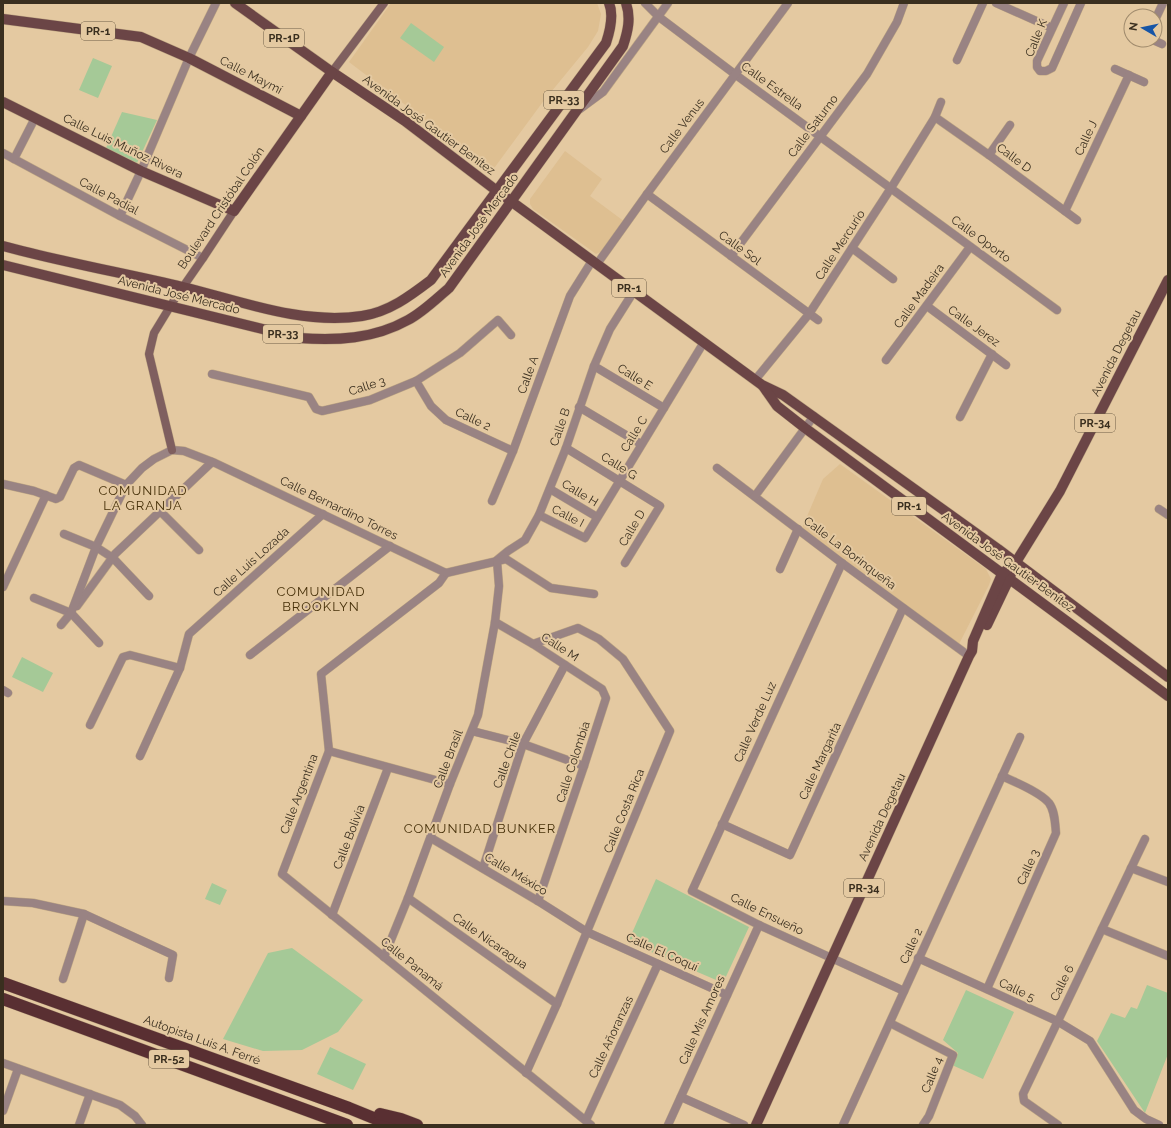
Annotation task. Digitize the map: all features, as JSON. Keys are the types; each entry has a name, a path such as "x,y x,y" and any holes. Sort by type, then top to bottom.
{"highway":[{"name":"Autopista Luis A. Ferré","path":"3,983 349,1108 391,1125"},
{"name":"PR-52","path":"3,999 342,1123"},
{"path":"349,1108 401,1119 417,1125"}],"main road":[{"name":"Avenida José Gautier Benítez","path":"235,3 332,72 405,121 497,191 758,383 783,395 814,416 1016,562 1168,676"},
{"name":"Avenida José Mercado","path":"3,246 183,287 278,312 306,317 331,318 362,316 385,310 404,300 431,280 606,43 610,30 611,8 609,3"},
{"name":"Avenida José Mercado","path":"3,265 299,338 320,340 345,339 374,334 407,321 425,309 449,288 623,46 628,32 629,20 626,3"},
{"name":"PR-1","path":"3,19 141,37 189,58"},
{"name":"Calle Maymí","path":"189,58 301,116"},
{"name":"Boulevard Cristóbal Colón","path":"234,211 332,72"},
{"name":"Calle Luis Muñoz Rivera","path":"3,102 141,171 234,211"},
{"name":"Avenida Degetau","path":"756,1125 970,654 973,641 1006,576 1060,491 1168,280"},
{"name":"Avenida José Gautier Benítez","path":"758,383 777,406 805,428 1168,696"},
{"name":"Avenida Degetau","path":"970,654 978,644 992,614 1006,576"},
{"path":"992,614 1006,594 1015,591 1026,592"}],"street":[{"path":"120,216 141,171 189,58 216,3"},
{"name":"Boulevard Cristóbal Colón","path":"332,72 384,3"},
{"name":"Calle Estrella","path":"645,3 659,17 736,75 891,188"},
{"path":"575,112 603,92 668,3"},
{"name":"Calle Venus","path":"594,262 647,194 788,3"},
{"name":"Calle Saturno","path":"731,256 867,74 897,22 904,3"},
{"path":"957,60 983,3"},
{"path":"996,3 1052,28"},
{"name":"Calle K","path":"1064,3 1037,61 1037,67 1040,71 1046,71 1052,68 1081,3"},
{"path":"1115,69 1144,82"},
{"name":"Calle J","path":"1065,211 1129,75"},
{"name":"Calle Mercurio","path":"758,383 809,314 852,248 935,117 941,102"},
{"name":"Calle D","path":"935,117 1076,220"},
{"path":"7,156 35,118"},
{"path":"989,155 1010,125"},
{"name":"Calle Padial","path":"7,156 203,258"},
{"name":"Calle Oporto","path":"891,188 1057,310"},
{"name":"Calle Sol","path":"647,194 818,320"},
{"name":"Boulevard Cristóbal Colón","path":"172,450 149,354 154,332 234,211"},
{"name":"Calle Madeira","path":"886,360 970,247"},
{"path":"852,248 893,279"},
{"name":"Calle A","path":"492,501 514,451 570,296 594,262"},
{"name":"Calle B","path":"497,561 508,551 525,540 540,515 566,448 594,366 610,329 634,291"},
{"name":"Calle Jerez","path":"927,306 1006,365"},
{"name":"Calle 3","path":"212,374 308,397 316,409 322,411 370,400 416,381 460,353 498,320 511,335"},
{"name":"Calle C","path":"585,538 704,342"},
{"path":"960,417 992,354"},
{"name":"Calle E","path":"594,366 664,408"},
{"name":"Calle 2","path":"416,381 431,406 446,420 514,451"},
{"path":"580,407 641,444"},
{"path":"755,496 814,416"},
{"name":"Calle G","path":"566,448 660,506"},
{"path":"71,613 96,547 126,485 142,468 154,459 172,450"},
{"name":"Calle Bernardino Torres","path":"172,450 184,451 212,462 446,573"},
{"path":"61,625 113,558 212,462"},
{"path":"3,484 34,491 56,499 60,496 74,468 79,465 126,485"},
{"name":"Calle La Borinqueña","path":"717,468 903,608 970,654"},
{"name":"Calle H","path":"550,489 597,517"},
{"path":"3,583 46,495"},
{"name":"Calle D","path":"625,563 660,506"},
{"path":"1159,509 1168,515"},
{"path":"160,511 199,550"},
{"name":"Calle Luis Lozada","path":"140,756 180,668 189,634 323,514"},
{"name":"Calle I","path":"540,515 585,538"},
{"path":"780,569 798,529"},
{"path":"64,534 96,547 113,558 149,596"},
{"path":"250,655 390,546"},
{"path":"446,573 506,559 551,588 594,594"},
{"name":"Calle Brasil","path":"384,957 478,715 495,622 499,586 497,561"},
{"name":"Calle Verde Luz","path":"692,891 842,563"},
{"name":"Calle Argentina","path":"282,874 329,752 321,674 439,583 446,573"},
{"path":"34,598 71,613 99,643"},
{"name":"Calle Margarita","path":"722,824 790,855 903,608"},
{"name":"Calle M","path":"495,622 534,644 602,689 606,698"},
{"name":"Calle Costa Rica","path":"526,1073 557,1004 670,731 623,659 599,639 578,628 534,644"},
{"path":"90,725 123,657 130,655 180,668"},
{"name":"Calle Chile","path":"482,868 523,744 565,665"},
{"name":"Calle Colombia","path":"538,901 606,698"},
{"path":"472,731 523,744 584,766"},
{"name":"Calle 2","path":"843,1125 1020,737"},
{"path":"329,752 450,784"},
{"name":"Calle Bolivia","path":"332,915 388,768"},
{"name":"Calle 3","path":"987,989 1056,833 1055,818 1049,803 1031,790 1002,776"},
{"name":"Calle México","path":"431,838 538,901 587,932"},
{"name":"Calle 6","path":"1056,1124 1024,1101 1023,1094 1145,838"},
{"path":"1131,868 1168,882"},
{"name":"Calle Panamá","path":"282,874 588,1123"},
{"name":"Calle Ensueño","path":"692,891 759,925 904,991"},
{"name":"Calle Nicaragua","path":"408,898 557,1004"},
{"path":"3,901 33,903 84,914 173,955 169,978"},
{"path":"63,979 84,914"},
{"name":"Calle Mis Amores","path":"668,1125 759,925"},
{"path":"1102,929 1168,956"},
{"name":"Calle El Coquí","path":"587,932 727,995"},
{"name":"Calle 5","path":"918,958 1057,1021 1090,1041 1134,1110 1146,1119 1159,1125"},
{"name":"Calle Añoranzas","path":"588,1123 658,964"},
{"name":"Calle 4","path":"890,1023 953,1055 929,1116 923,1125"},
{"path":"3,1063 120,1105 136,1116 142,1125"},
{"path":"3,1111 18,1068"},
{"path":"79,1125 90,1094"},
{"path":"680,1097 744,1125"}],"shaded area":[{"path":"391,3 597,3 601,14 598,31 588,47 542,103 492,171 349,62"},
{"path":"565,151 602,179 590,196 625,222 604,251 596,254 533,209 530,204 530,199"},
{"path":"840,464 986,569 991,579 989,585 959,644 802,528 823,479"}],"green space":[{"path":"411,23 444,47 434,62 400,38"},
{"path":"93,58 112,66 98,98 79,90"},
{"path":"122,112 157,120 137,163 106,148"},
{"path":"22,657 53,673 43,692 12,677"},
{"path":"656,879 749,927 723,983 628,942"},
{"path":"212,883 227,890 220,905 205,899"},
{"path":"292,948 363,1000 338,1032 302,1050 263,1051 223,1039 268,953"},
{"path":"1147,985 1168,993 1168,1054 1145,1113 1097,1041 1111,1013 1125,1018 1131,1007 1137,1009"},
{"path":"966,990 1014,1012 983,1079 952,1065 958,1053 943,1040"},
{"path":"330,1047 366,1064 353,1090 317,1074"}],"district":[{"name":"COMUNIDAD LA GRANJA","path":"143,498"},
{"name":"COMUNIDAD BROOKLYN","path":"321,598"},
{"name":"COMUNIDAD BUNKER","path":"480,828"}]}
